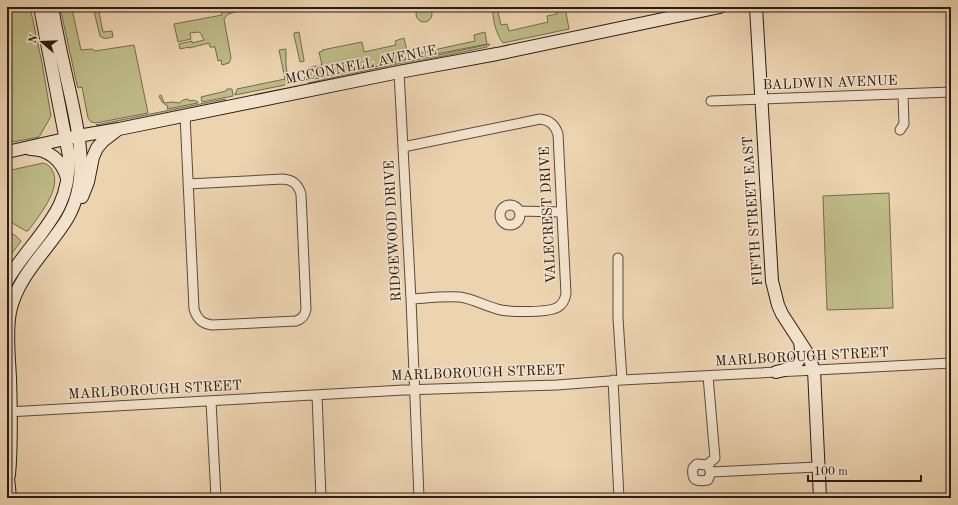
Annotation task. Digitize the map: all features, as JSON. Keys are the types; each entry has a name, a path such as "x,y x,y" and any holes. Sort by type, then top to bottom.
{"main road":[{"path":"7,281 57,209 63,195 67,179 70,156 40,7"},
{"path":"52,7 78,136 81,160 79,188 67,220"},
{"name":"MCCONNELL AVENUE","path":"13,150 66,138 119,129 399,72 497,54 720,7"},
{"name":"FIFTH STREET EAST","path":"756,7 760,99 772,281 776,299 782,314 806,350 814,370 820,498"},
{"path":"10,498 8,470 12,446 9,412 8,339 10,310 26,275 67,220 84,192 97,148 103,141 119,129"},
{"path":"13,150 37,149 50,154 60,163 67,179"},
{"path":"776,372 789,369 796,365 801,353 799,341"}],"street":[{"name":"RIDGEWOOD DRIVE","path":"399,72 411,299 419,498"},
{"name":"BALDWIN AVENUE","path":"711,101 951,92"},
{"path":"900,130 904,124 903,95"},
{"path":"185,115 188,184 194,309 196,315 199,320 206,325 296,321 301,319 306,310 301,194 297,186 289,180 283,179 188,184"},
{"name":"VALECREST DRIVE","path":"403,147 537,120 545,120 554,126 558,134 566,294 564,300 557,308 552,310 510,311 495,308 474,300 460,298 411,299"},
{"path":"519,211 561,212"},
{"path":"618,258 619,498"},
{"name":"MARLBOROUGH STREET","path":"9,412 414,390 557,385 618,380 951,363"},
{"path":"708,376 715,458 709,469 818,467"},
{"path":"317,395 321,498"},
{"path":"211,401 216,498"}],"shaded area":[{"path":"424,6 430,8 432,14 430,20 424,22 418,20 416,14 418,8"},
{"path":"7,7 30,7 51,116 39,137 7,143"},
{"path":"60,7 77,7 72,9 81,50 92,49 95,51 134,45 148,113 96,123 91,122 88,118 82,87 78,88 77,85"},
{"path":"93,7 98,7 103,32 112,31 113,37 105,38 100,36"},
{"path":"237,7 238,11 228,14 224,19 231,58 229,63 222,65 221,60 218,61 215,47 210,47 209,43 180,49 179,44 204,40 199,32 190,33 191,39 178,42 174,24 222,15 221,8"},
{"path":"493,7 497,7 501,25 507,24 509,31 548,22 547,16 557,14 556,7 565,7 569,29 503,43 495,26"},
{"path":"299,32 304,60 300,62 294,35 294,33"},
{"path":"485,32 487,44 421,57 420,53 475,41 474,35"},
{"path":"404,38 409,60 305,80 304,76 306,70 322,65 319,52 323,51 322,50 362,42 364,52 396,45 395,41"},
{"path":"490,44 487,47 308,83"},
{"path":"286,49 288,80 285,85 235,95 237,89 285,79 279,50"},
{"path":"227,89 232,89 233,96 202,102 201,97 226,91"},
{"path":"161,95 164,103 179,103 188,99 189,101 197,101 198,103 167,109 168,106 161,101 159,96"},
{"path":"225,99 226,101 103,126 96,125"},
{"path":"43,163 50,167 55,177 52,194 43,210 28,231 26,231 7,220 7,171"},
{"path":"889,193 893,308 827,310 823,196"},
{"path":"7,231 21,241 7,260"}]}
